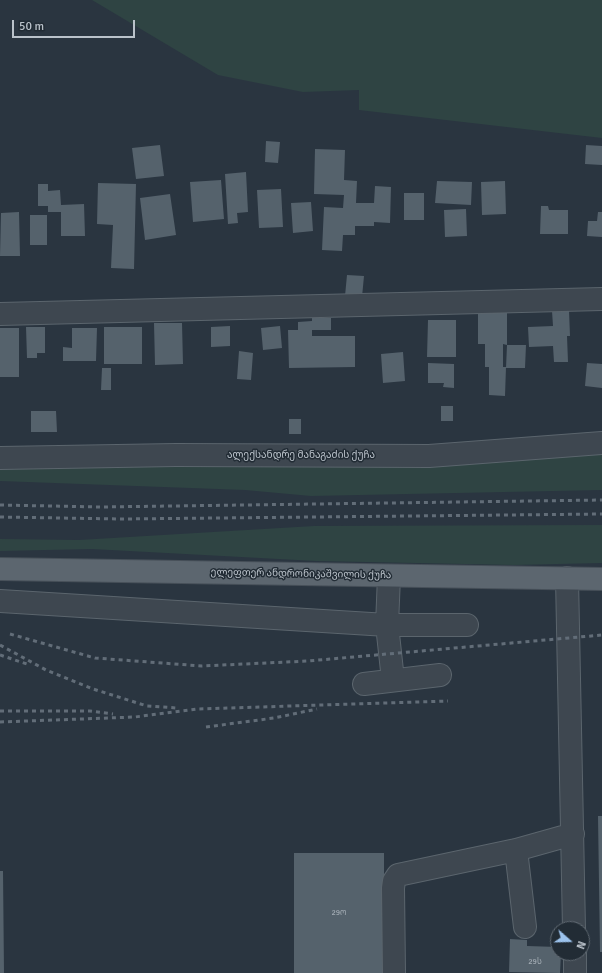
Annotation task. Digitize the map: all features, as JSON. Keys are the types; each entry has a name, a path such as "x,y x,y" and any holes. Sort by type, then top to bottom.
{"main road":[{"name":"ელეფთერ ანდრონიკაშვილის ქუჩა","path":"0,569 602,579"}],"street":[{"path":"0,314 602,299"},
{"name":"ალექსანდრე მანაგაძის ქუჩა","path":"0,458 176,455 429,456 602,443"},
{"path":"390,576 387,625 393,680"},
{"path":"567,578 574,921"},
{"path":"0,601 387,625 468,625"},
{"path":"364,684 440,675"},
{"path":"394,973 393,888 394,881 398,875 516,850 572,834"},
{"path":"516,850 525,927"},
{"path":"575,961 575,973"}],"green space":[{"path":"92,0 602,0 602,138 359,110 359,90 303,92 218,75"},
{"path":"602,450 602,490 311,496 245,490 0,481 0,468"},
{"path":"602,525 602,563 514,565 316,561 92,549 0,551 0,539 79,540 314,526"}],"building":[{"path":"266,141 280,142 278,163 265,162"},
{"path":"160,145 164,176 136,179 132,148"},
{"path":"586,145 602,146 602,165 585,164"},
{"path":"315,149 345,150 344,180 357,181 356,203 374,203 375,186 391,187 390,223 374,222 374,226 355,226 355,235 343,235 342,251 322,250 324,207 343,208 344,195 314,194"},
{"path":"246,172 248,212 237,213 238,223 228,224 225,174"},
{"path":"221,180 224,219 193,222 190,182"},
{"path":"437,181 472,182 471,205 435,203"},
{"path":"505,181 506,214 482,215 481,182"},
{"path":"98,183 136,184 134,269 111,268 113,225 97,224"},
{"path":"38,184 48,184 48,191 60,190 61,205 84,204 85,236 61,236 61,212 48,212 48,206 38,206"},
{"path":"281,189 283,227 259,228 257,190"},
{"path":"404,193 424,193 424,220 404,220"},
{"path":"170,194 176,235 145,240 140,198"},
{"path":"311,202 313,231 293,233 291,203"},
{"path":"541,206 548,206 549,210 568,210 568,234 540,234"},
{"path":"466,209 467,236 445,237 444,210"},
{"path":"19,212 20,256 0,256 1,213"},
{"path":"598,212 602,212 602,237 587,236 588,221 597,221"},
{"path":"30,215 47,215 47,245 30,245"},
{"path":"347,275 364,276 362,297 345,296"},
{"path":"569,310 570,336 567,336 568,362 554,362 553,346 529,347 528,327 553,326 552,311"},
{"path":"478,313 507,313 507,345 503,344 503,367 506,367 505,396 489,395 489,367 485,367 485,344 478,344"},
{"path":"312,318 331,318 331,330 312,330 312,336 355,336 355,367 289,368 288,330 298,330 298,322 312,321"},
{"path":"428,320 456,320 456,357 427,357"},
{"path":"154,323 182,323 183,364 155,365"},
{"path":"230,326 230,346 211,347 211,327"},
{"path":"280,326 282,348 263,350 261,328"},
{"path":"26,327 45,327 45,353 37,353 37,358 27,358"},
{"path":"104,327 142,327 142,364 104,364"},
{"path":"0,328 19,328 19,377 0,377"},
{"path":"72,328 97,328 96,361 63,361 63,347 72,348"},
{"path":"507,345 526,345 525,368 506,368"},
{"path":"239,351 253,353 251,380 237,379"},
{"path":"403,352 405,381 383,383 381,354"},
{"path":"428,363 454,364 454,388 443,387 444,383 428,383"},
{"path":"587,363 602,364 602,388 585,386"},
{"path":"102,368 111,368 111,390 101,390"},
{"path":"441,406 453,406 453,421 441,421"},
{"path":"31,411 56,411 57,432 31,432"},
{"path":"289,419 301,419 301,434 289,434"},
{"path":"598,816 602,816 602,952 600,952"},
{"path":"294,853 384,853 384,973 294,973"},
{"path":"0,871 3,871 4,973 0,973"},
{"path":"510,939 527,940 527,946 550,947 550,961 561,961 560,973 509,972"}],"railway":[{"path":"0,505 101,507 602,500"},
{"path":"0,517 120,519 602,514"},
{"path":"10,634 95,658 202,666 308,661 602,635"},
{"path":"0,645 46,670 93,689 147,706 177,708"},
{"path":"0,655 27,664"},
{"path":"0,722 135,717 197,709 448,701"},
{"path":"206,727 274,718 317,709"},
{"path":"0,711 90,711 113,714"}]}
